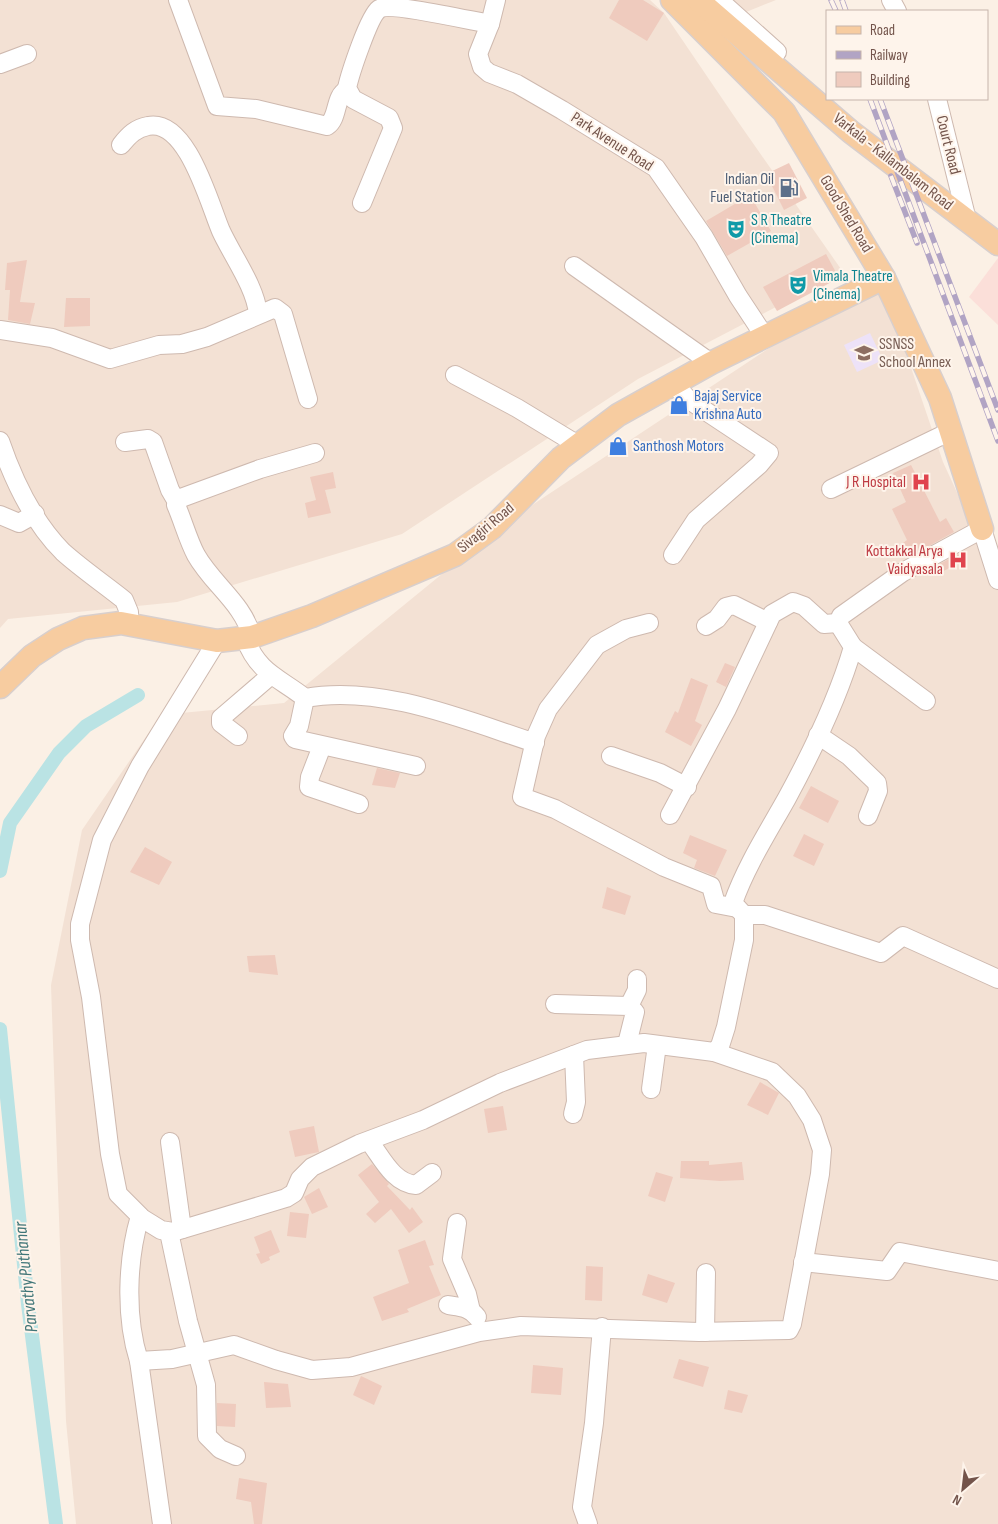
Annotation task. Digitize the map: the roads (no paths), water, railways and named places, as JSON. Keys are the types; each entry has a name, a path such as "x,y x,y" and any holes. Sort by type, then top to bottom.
{"main road":[{"name":"Good Shed Road","path":"672,0 784,112 884,278 940,398 982,529"},
{"name":"Varkala - Kallambalam Road","path":"698,0 851,132 998,244"},
{"name":"Sivagiri Road","path":"0,687 32,656 58,639 83,628 129,624 217,641 248,638 312,616 455,555 492,528 561,458 618,415 711,363 884,278"}],"street":[{"path":"178,0 218,106 256,109 327,126 332,122 341,95 347,90 366,32 380,8 420,11 490,24"},
{"name":"Park Avenue Road","path":"496,0 490,24 478,54 484,69 517,84 656,168 704,237 738,296 765,337"},
{"path":"719,0 777,52"},
{"path":"0,64 27,54"},
{"path":"347,90 353,99 388,117 393,126 386,148 362,203"},
{"name":"Court Road","path":"937,100 967,220"},
{"path":"122,145 132,133 144,127 162,125 172,131 190,158 221,230 250,288 258,314"},
{"path":"574,266 711,363"},
{"path":"0,330 52,338 110,359 159,345 182,344 206,337 275,308 282,312 308,399"},
{"path":"455,375 517,408 578,445"},
{"path":"673,555 696,520 769,454 767,450 688,400 674,384"},
{"path":"831,489 950,431"},
{"path":"125,442 148,439 153,442 196,554 240,610 248,624 248,638 254,658 270,676 305,698 324,695 367,696 455,717 535,743"},
{"path":"0,442 34,514 64,552 124,600 129,612 129,624"},
{"path":"177,502 181,498 260,469 315,453"},
{"path":"0,515 19,523 34,514"},
{"path":"838,623 841,616 903,572 982,529"},
{"name":"Good Shed Road","path":"982,529 998,580"},
{"path":"670,816 687,787 751,662 772,614 793,602 804,606 824,624 838,623"},
{"path":"706,626 717,620 726,607 734,605 768,622"},
{"path":"650,623 626,629 598,645 548,709 540,725 522,798 554,809 664,867 710,886 716,904 740,912 765,915 881,953 903,936 998,980"},
{"path":"838,623 853,648 926,701"},
{"path":"139,1361 172,1359 234,1345 312,1370 351,1367 484,1331 520,1326 602,1327 705,1332 789,1330 792,1324 820,1174 822,1150 812,1120 797,1096 772,1072 714,1052 644,1043 627,1044 587,1050 500,1083 423,1120 369,1141 308,1170 300,1180 296,1190 286,1198 176,1230 161,1230 140,1217 118,1194 110,1154 91,997 80,940 80,924 102,840 140,766 217,641"},
{"path":"714,1052 720,1046 726,1027 744,940 740,912 733,903 740,884 818,735 845,674 853,648"},
{"path":"238,736 222,723 221,718 270,676"},
{"path":"305,698 294,738 322,746 416,766"},
{"path":"818,735 849,756 877,783 878,791 868,816"},
{"path":"322,746 310,777 309,787 359,804"},
{"path":"611,756 660,773 687,787"},
{"path":"629,1006 637,990 637,979"},
{"path":"555,1004 629,1006 635,1012 627,1044"},
{"path":"651,1090 657,1045"},
{"path":"573,1114 576,1102 574,1056"},
{"path":"369,1141 398,1180 416,1185 432,1173"},
{"path":"170,1142 176,1230 188,1321 199,1353 208,1399 205,1420 207,1436 220,1449 236,1456"},
{"path":"140,1217 134,1236 130,1291 134,1346 139,1361 162,1524"},
{"path":"457,1223 452,1259 467,1294 471,1311 484,1331"},
{"path":"803,1262 887,1271 900,1252 998,1272"},
{"path":"705,1332 706,1273"},
{"path":"448,1306 471,1311"},
{"path":"588,1524 582,1507 594,1423 602,1327"}],"waterway":[{"name":"Parvathy Puthanar","path":"0,871 10,823 59,753 86,726 138,695"},
{"name":"Parvathy Puthanar","path":"0,1029 28,1304 56,1524"}],"railway":[{"path":"831,0 836,10"},
{"path":"842,0 846,10"},
{"path":"870,100 998,441"},
{"path":"880,100 998,410"},
{"path":"891,176 917,243"}],"place":[{"name":"Indian Oil Fuel Station","path":"789,188"},
{"name":"S R Theatre (Cinema)","path":"736,229"},
{"name":"Vimala Theatre (Cinema)","path":"798,285"},
{"name":"SSNSS School Annex","path":"864,353"},
{"name":"Bajaj Service Krishna Auto","path":"679,405"},
{"name":"Santhosh Motors","path":"618,446"},
{"name":"J R Hospital","path":"921,482"},
{"name":"Kottakkal Arya Vaidyasala","path":"958,560"}]}
